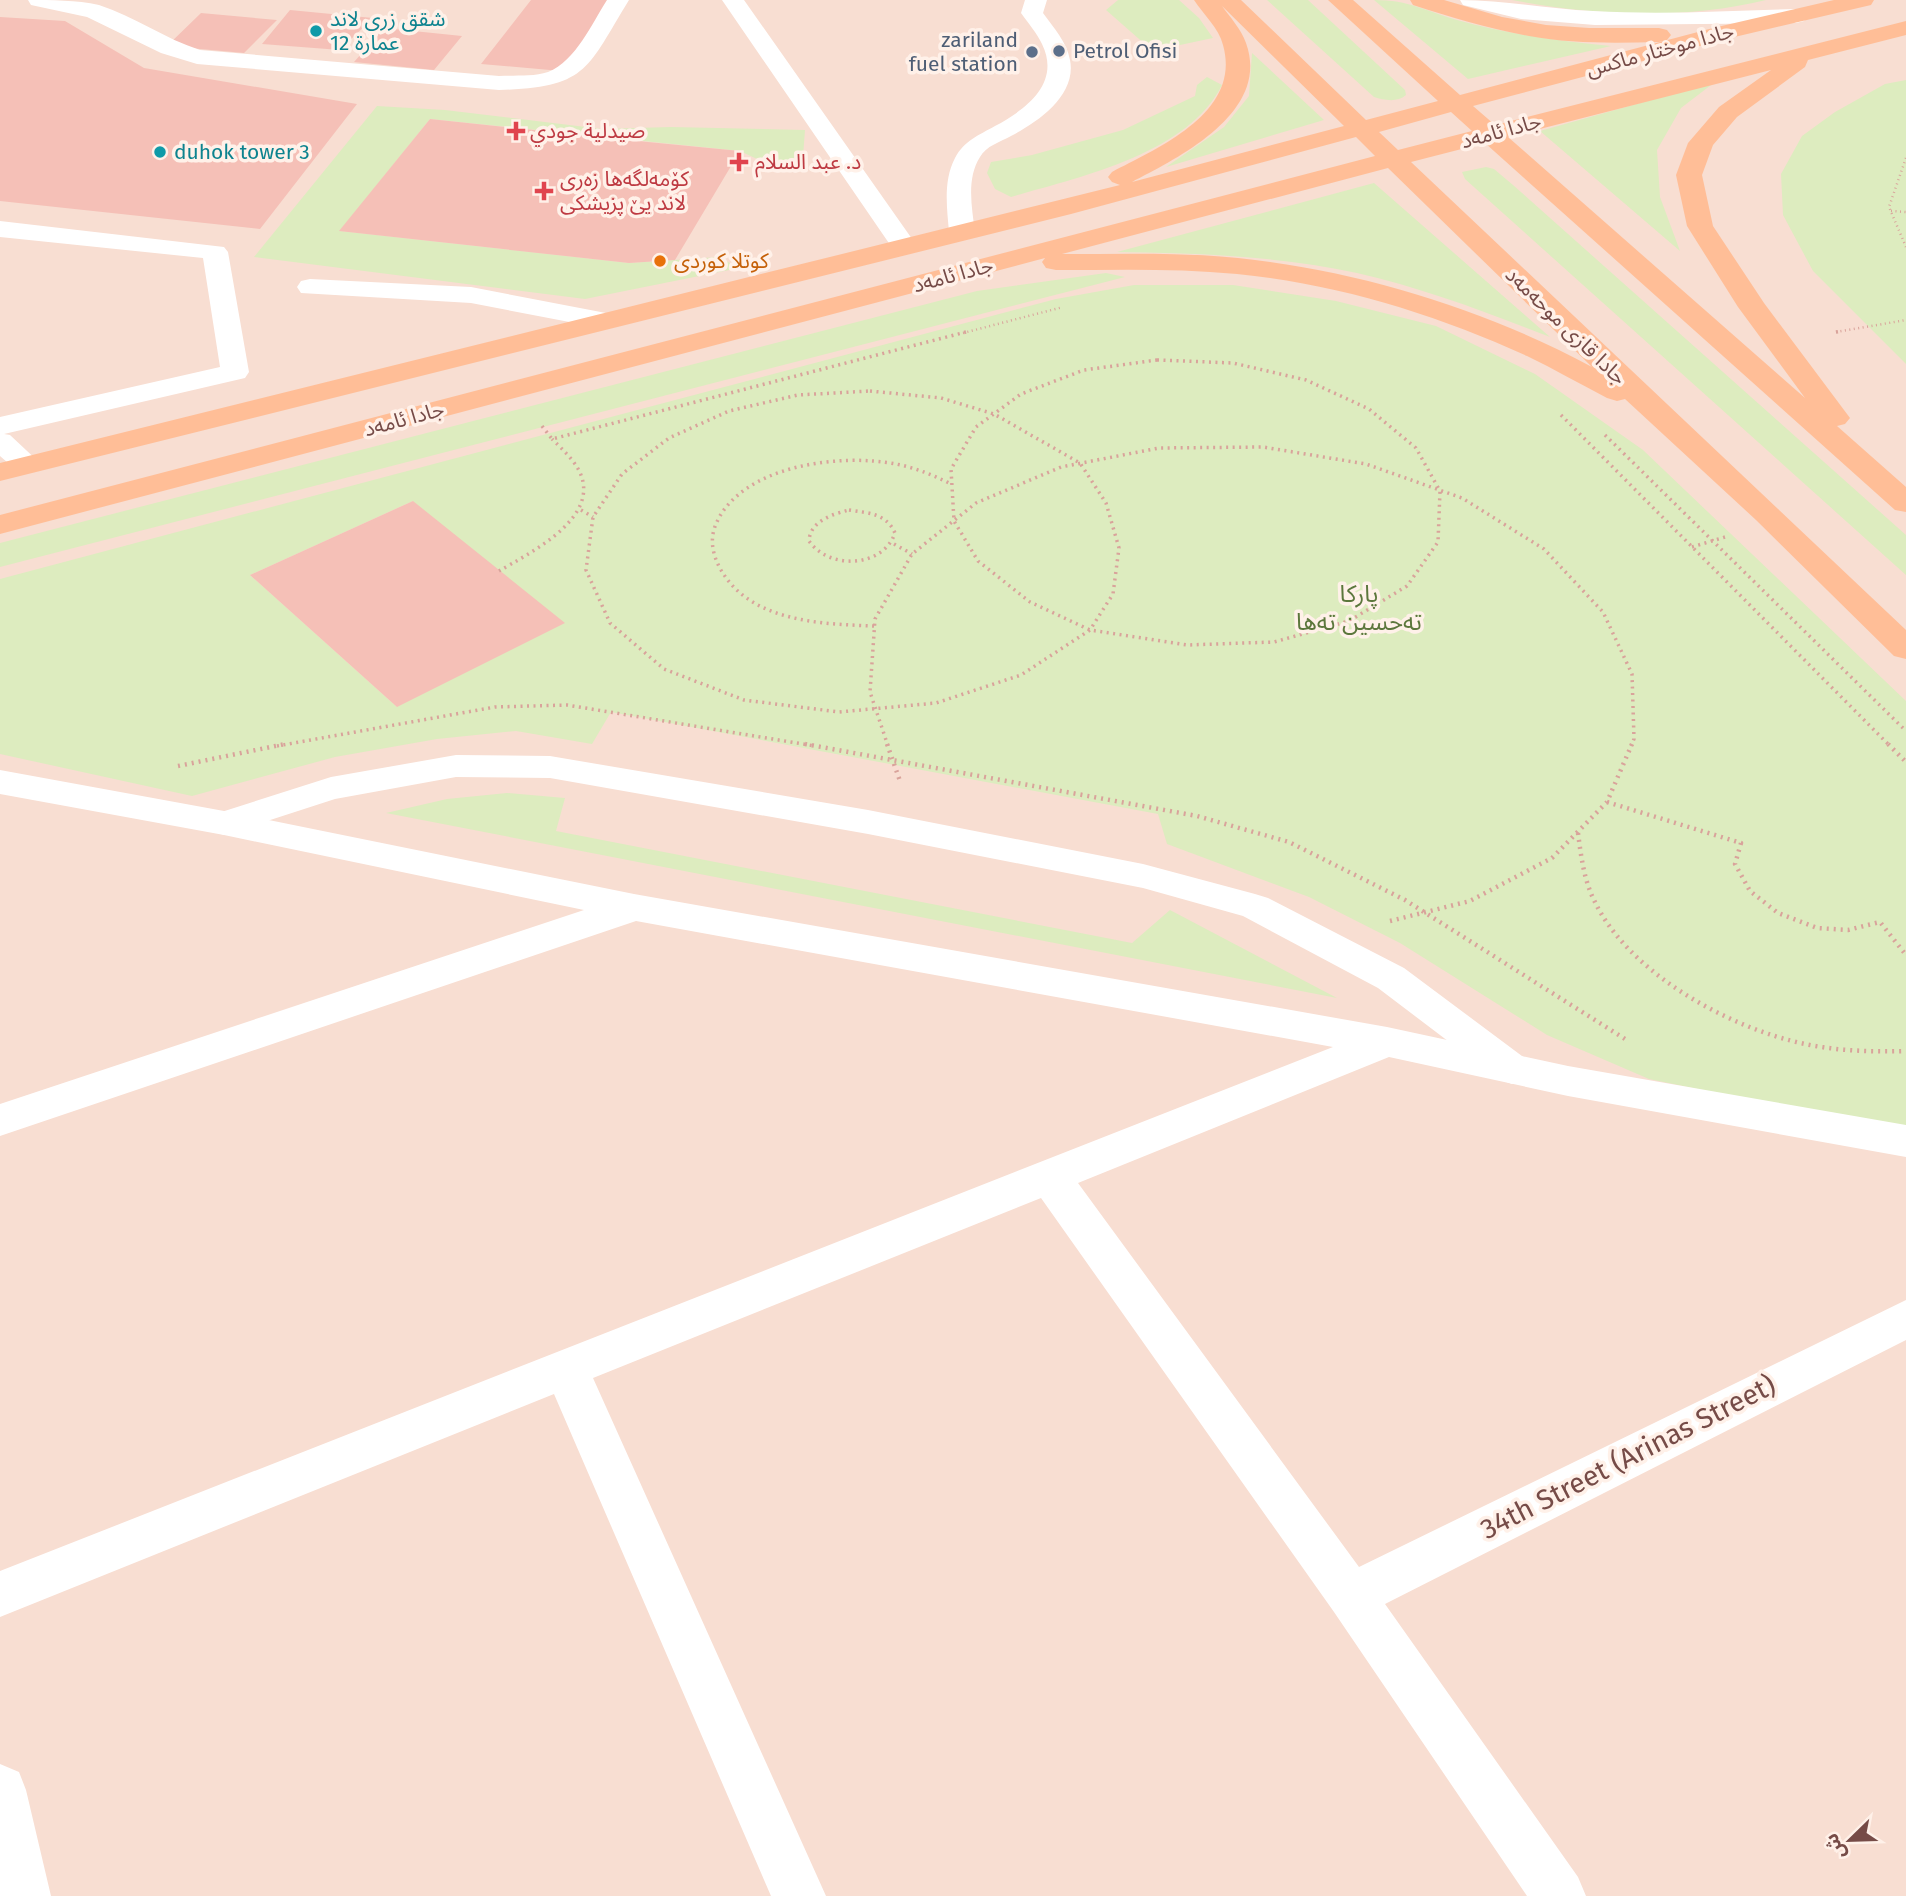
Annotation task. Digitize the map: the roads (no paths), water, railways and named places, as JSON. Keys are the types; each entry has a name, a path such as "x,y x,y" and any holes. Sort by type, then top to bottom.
{"main road":[{"path":"1062,208 1188,139 1209,123 1224,106 1235,89 1240,70 1234,44 1205,0"},
{"name":"جادا قازی موحەمەد","path":"1228,0 1654,411 1767,513 1906,649"},
{"path":"1339,0 1896,495"},
{"path":"1421,0 1466,14 1546,32 1619,36 1721,33"},
{"name":"جادا موختار ماكس","path":"1457,103 1721,33 1863,0"},
{"name":"جادا ئامەد","path":"0,525 1490,134 1906,28"},
{"path":"1811,52 1728,112 1701,142 1689,175 1700,226 1752,307 1896,495"},
{"name":"جادا ئامەد","path":"14,469 1062,208 1457,103"},
{"path":"995,264 1178,262 1262,269 1354,285 1449,316 1528,346 1654,411"}],"street":[{"path":"39,0 94,11 169,48 197,57 499,83 534,82 561,75 575,66 618,0"},
{"path":"733,0 905,246"},
{"path":"1471,0 1527,13 1600,18 1693,20 1796,16"},
{"path":"0,782 225,823 634,907 1387,1042 1512,1069 1906,1141"},
{"path":"0,1120 634,907"},
{"path":"0,1594 565,1367 1051,1178 1387,1042"},
{"path":"1051,1178 1350,1596 1559,1896"},
{"name":"34th Street (Arinas Street)","path":"1350,1596 1906,1318"},
{"path":"565,1367 799,1896"},
{"path":"0,1790 24,1896"}],"lane":[{"path":"962,232 959,195 962,170 974,148 1029,117 1055,90 1060,69 1055,47 1032,13 1036,0"},
{"path":"0,229 215,252 235,372 0,426"},
{"path":"310,287 471,295 606,321"},
{"path":"0,441 14,469"},
{"path":"225,823 331,788 456,766 550,767 916,832 1143,876 1255,907 1391,978 1512,1069"}],"place":[{"name":"شقق زري لاند عمارة 12","path":"316,31"},
{"name":"Petrol Ofisi","path":"1059,51"},
{"name":"zariland fuel station","path":"1032,52"},
{"name":"صيدلية جودي","path":"516,131"},
{"name":"duhok tower 3","path":"160,152"},
{"name":"د. عبد السلام","path":"739,162"},
{"name":"کۆمه‌لگه‌ها زه‌ری لاند یێ پزیشکی","path":"544,191"},
{"name":"كوتلا كوردی","path":"660,261"}],"park label":[{"name":"پارکا تەحسین تەها","path":"1359,608"}]}
